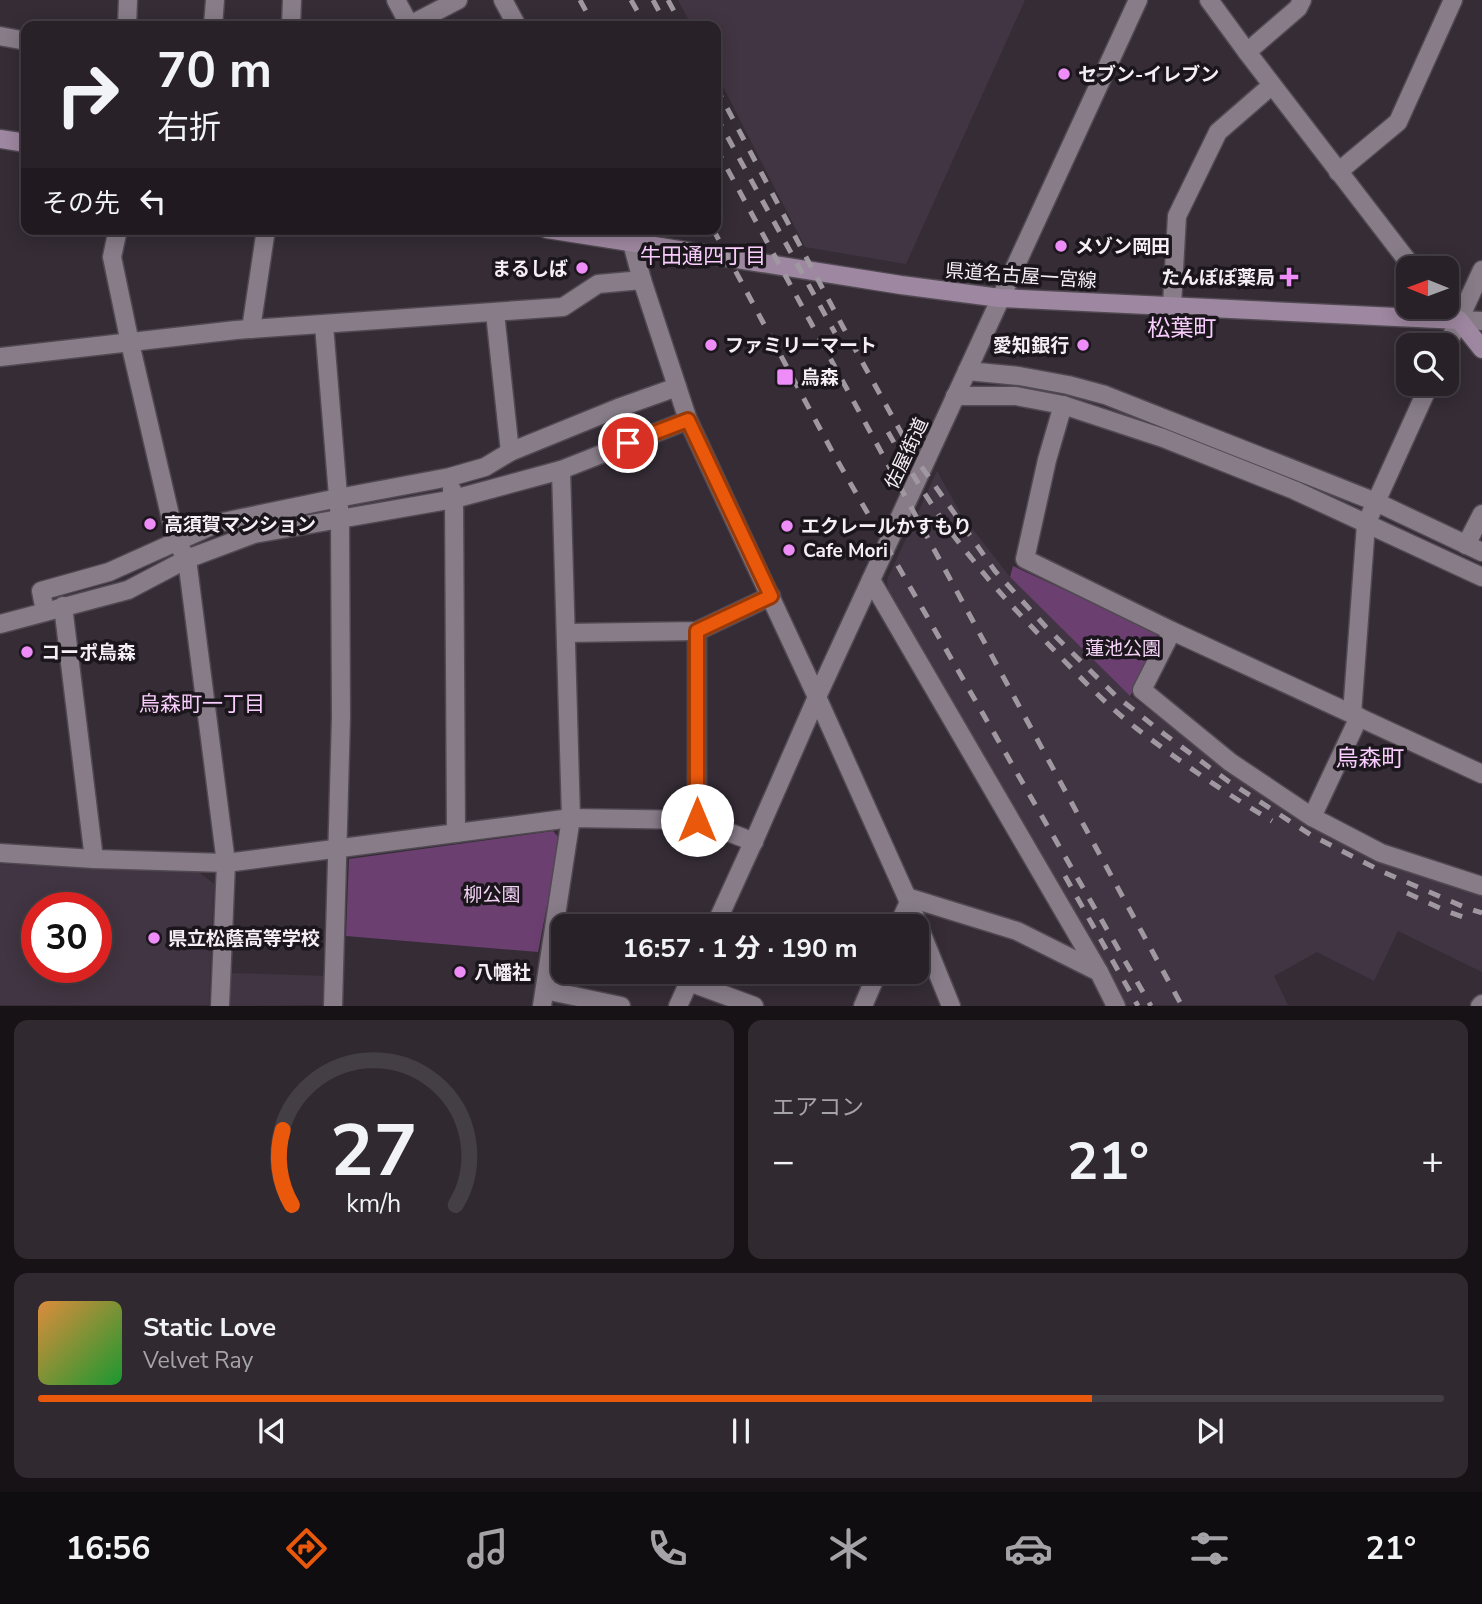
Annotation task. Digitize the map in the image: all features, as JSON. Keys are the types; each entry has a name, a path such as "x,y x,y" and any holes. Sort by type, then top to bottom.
{"main road":[{"path":"0,139 21,142"},
{"name":"県道名古屋一宮線","path":"628,236 901,285 1000,298 1460,320"},
{"path":"1460,320 1482,349"}],"street":[{"path":"127,21 128,0"},
{"path":"214,21 215,0"},
{"path":"291,21 292,0"},
{"path":"396,0 406,21"},
{"path":"418,21 458,0"},
{"path":"503,0 514,21"},
{"name":"佐屋街道","path":"721,914 817,697 1138,0"},
{"path":"1209,0 1404,256"},
{"path":"1247,52 1298,8 1302,0"},
{"path":"1338,172 1398,122 1453,0"},
{"path":"0,36 21,40"},
{"path":"1172,305 1177,216 1218,132 1272,85"},
{"path":"117,235 113,257 130,343 176,541 187,559 226,863 220,1006"},
{"path":"251,329 265,235"},
{"path":"628,236 688,420 817,697 908,900 951,1006"},
{"path":"1454,333 1482,271"},
{"path":"0,357 251,329 563,307 598,284 642,280"},
{"path":"495,313 510,452"},
{"path":"1460,320 1482,321"},
{"path":"324,324 340,520 341,717 334,1006"},
{"path":"967,371 1019,376 1068,385 1105,396 1376,502 1474,549 1482,514"},
{"path":"45,611 41,591 109,572 218,523 450,477 485,467 510,452 677,387"},
{"path":"956,396 1016,396 1063,405 1163,438 1294,490 1482,578"},
{"path":"1312,817 1355,715 1366,524 1424,396"},
{"path":"1063,405 1047,460 1025,559 1172,631 1482,775"},
{"path":"0,624 128,590 187,559 254,534 454,499 561,470 688,420"},
{"path":"561,470 571,818 543,998 621,1006"},
{"path":"450,477 454,499 456,833"},
{"path":"871,580 1099,972 1116,1006"},
{"path":"567,633 697,631 771,596"},
{"path":"63,606 93,859"},
{"path":"697,631 697,820"},
{"path":"1172,631 1142,690 1230,762 1312,817 1381,853 1482,886"},
{"path":"0,853 226,863 571,818 697,820 754,842"},
{"path":"908,900 1017,931 1099,972"},
{"path":"903,914 908,900"},
{"path":"678,1006 689,984"},
{"path":"707,984 754,1006"},
{"path":"863,1006 872,984"}],"shaded area":[{"path":"678,0 1025,0 906,264 805,247 721,83 721,21 689,21"},
{"path":"937,471 961,514 1010,577 1130,696 1232,772 1381,860 1482,896 1482,972 1398,931 1374,981 1317,952 1274,976 1288,1005 1126,1005 888,590 887,580"},
{"name":"県立松蔭高等学校","path":"0,864 199,872 214,884 209,1005 0,1005"},
{"path":"230,973 329,976 327,1005 229,1006"}],"green space":[{"name":"蓮池公園","path":"1013,566 1156,632 1159,643 1130,696 1010,577"},
{"name":"柳公園","path":"553,831 560,839 538,952 346,936 349,859"}],"railway":[{"path":"580,0 591,21"},
{"path":"631,0 643,21"},
{"path":"653,0 664,21"},
{"path":"668,0 679,21"},
{"path":"721,96 914,456 995,571 1046,627 1115,695 1228,781 1311,835 1383,872 1482,913"},
{"path":"721,125 835,333"},
{"path":"721,157 1182,1006"},
{"path":"716,235 833,453 1151,1006"},
{"path":"888,432 949,530 1011,605 1082,679 1113,709 1152,740 1272,821"},
{"path":"1065,876 1138,1006"},
{"path":"1407,893 1469,919"}],"place":[{"name":"セブン-イレブン","path":"1064,74"},
{"name":"メゾン岡田","path":"1061,246"},
{"name":"まるしば","path":"582,268"},
{"name":"たんぽぽ薬局","path":"1289,277"},
{"name":"ファミリーマート","path":"711,345"},
{"name":"愛知銀行","path":"1083,345"},
{"name":"烏森","path":"785,377"},
{"name":"高須賀マンション","path":"150,524"},
{"name":"エクレールかすもり","path":"787,526"},
{"name":"Cafe Mori","path":"789,550"},
{"name":"コーポ烏森","path":"27,652"},
{"name":"県立松蔭高等学校","path":"154,938"},
{"name":"八幡社","path":"460,972"}],"district":[{"name":"牛田通四丁目","path":"703,256"},
{"name":"松葉町","path":"1182,328"},
{"name":"烏森町一丁目","path":"202,704"},
{"name":"烏森町","path":"1370,758"}],"route":[{"path":"628,443 688,420 771,596 697,631 697,820"}]}
